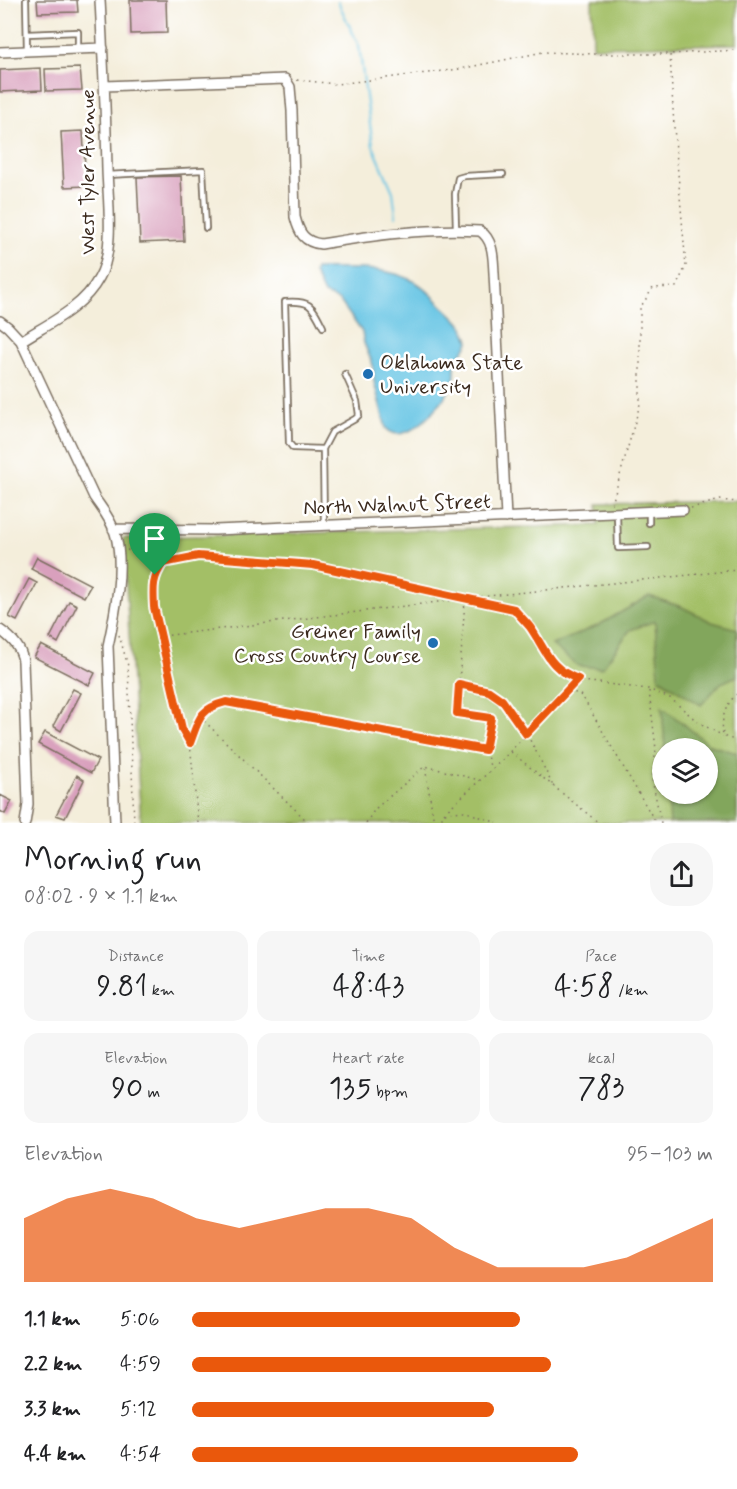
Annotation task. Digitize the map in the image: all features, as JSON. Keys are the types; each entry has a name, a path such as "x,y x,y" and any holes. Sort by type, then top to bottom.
{"street":[{"name":"West Tyler Avenue","path":"21,341 74,308 99,279 107,262 105,86 100,0"},
{"path":"0,52 103,48"},
{"path":"105,86 285,79 290,87 292,111 295,217 302,236 312,243 321,244 383,234 456,229 480,231 486,234 492,248 506,518"},
{"path":"0,321 21,341 94,497 109,517 113,529 119,565 108,658 115,823"},
{"name":"North Walnut Street","path":"113,529 215,530 683,510"},
{"path":"0,630 15,642 22,654 28,804 25,823"}],"lane":[{"path":"26,0 27,51"},
{"path":"27,34 78,32 78,49"},
{"path":"107,175 203,170 206,228"},
{"path":"456,229 454,194 458,178 503,174"},
{"path":"323,327 310,304 302,301 285,302 290,443 293,448 323,449"},
{"path":"324,525 323,449 332,432 359,415 357,401 345,374"},
{"path":"649,513 649,523"},
{"path":"613,514 618,548 648,547"}],"path":[{"path":"285,79 337,84 460,69 543,52 670,54 737,50"},
{"path":"613,514 640,404 640,308 653,288 676,287 686,266 670,54"},
{"path":"683,510 720,500 737,502"},
{"path":"117,548 142,553 155,575"},
{"path":"198,823 190,743 182,729 154,607 155,575 163,563 198,556 313,565 514,609 530,627 549,660 568,676 648,689 670,698 698,722 737,741"},
{"path":"161,637 465,599 737,570"},
{"path":"465,599 457,713 491,718 485,750 491,770"},
{"path":"114,620 128,666 134,823"},
{"path":"439,823 444,813 510,751 578,679"},
{"path":"459,684 489,691 502,700 526,734 553,786"},
{"path":"568,689 582,696 656,823"},
{"path":"648,689 656,749 652,779 661,823"},
{"path":"723,736 721,720 730,700 737,694"},
{"path":"190,743 200,717 209,706 226,702 485,750"},
{"path":"200,717 309,823"},
{"path":"510,751 599,823"},
{"path":"425,766 480,780"},
{"path":"366,823 375,809 425,766"},
{"path":"425,766 435,823"},
{"path":"444,813 464,811 496,823"}],"green space":[{"path":"592,0 737,0 737,44 593,47"},
{"name":"Greiner Family Cross Country Course","path":"737,501 737,823 141,823 123,538 599,525 598,504"},
{"path":"649,596 682,607 712,622 737,629 737,676 721,683 701,705 659,678 655,621 630,630 602,668 578,666 552,645 599,625"},
{"path":"662,707 701,738 664,738"},
{"path":"718,747 737,753 737,823 670,823 669,804 718,804"}],"water":[{"path":"315,269 368,269 406,277 424,288 463,327 469,342 456,362 455,378 444,399 415,428 404,433 394,433 386,428 374,382 373,365 362,332 340,301 324,294 314,273"}],"building":[{"path":"37,0 77,0 78,12 38,13"},
{"path":"130,0 166,0 167,33 131,34"},
{"path":"41,68 42,90 0,92 0,70"},
{"path":"80,68 82,90 46,91 45,69"},
{"path":"83,131 86,186 64,187 61,132"},
{"path":"181,176 184,241 140,243 137,177"},
{"path":"37,557 91,585 84,597 31,569"},
{"path":"29,579 37,583 17,621 9,617"},
{"path":"69,601 77,605 58,643 50,638"},
{"path":"41,645 95,673 89,685 34,657"},
{"path":"73,689 81,693 61,731 53,726"},
{"path":"45,732 98,760 91,773 38,744"},
{"path":"77,775 84,780 65,818 56,815"},
{"path":"0,795 12,801 5,814 0,811"}],"waterway":[{"path":"338,2 359,46 373,146 393,192 396,216"}],"place":[{"name":"Oklahoma State University","path":"368,374"},
{"name":"Greiner Family Cross Country Course","path":"433,643"}],"route":[{"path":"198,556 313,565 514,609 530,627 549,660 568,676 578,679 526,734 502,700 489,691 459,684 457,713 491,718 485,750 226,702 209,706 200,717 190,743 182,729 154,607 155,575 163,563 198,556"}]}
